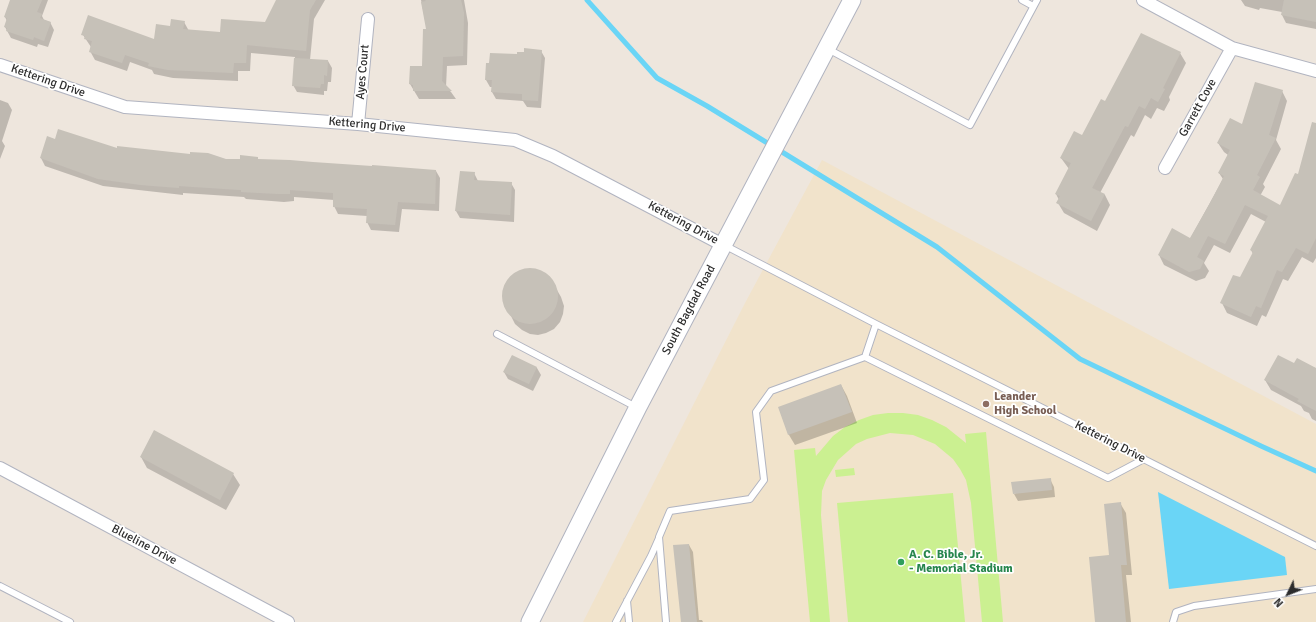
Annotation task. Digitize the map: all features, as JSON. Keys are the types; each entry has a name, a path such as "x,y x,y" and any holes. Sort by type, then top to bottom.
{"main road":[{"name":"South Bagdad Road","path":"530,622 638,407 852,0"}],"street":[{"path":"1143,0 1232,48 1316,70"},
{"name":"Ayes Court","path":"358,124 368,19"},
{"name":"Garrett Cove","path":"1165,168 1232,48"},
{"name":"Kettering Drive","path":"0,65 125,107 358,124 515,140 553,156 724,244"},
{"name":"Blueline Drive","path":"0,468 286,622"}],"lane":[{"path":"1022,0 1033,6"},
{"path":"826,49 970,125 1037,0"},
{"name":"Kettering Drive","path":"724,244 876,324 1316,546"},
{"path":"865,357 876,324"},
{"path":"497,334 638,407"},
{"path":"616,622 651,556 670,511 750,499 764,480 756,412 771,391 865,357 1108,478 1144,459"},
{"path":"659,537 666,622"},
{"path":"0,586 70,622"},
{"path":"1173,622 1176,612 1194,606 1316,589"},
{"path":"627,601 629,622"}],"shaded area":[{"name":"Leander High School","path":"822,160 1316,424 1316,622 583,622 745,303"}],"green space":[{"name":"A. C. Bible, Jr. - Memorial Stadium","path":"888,413 918,415 932,420 946,427 966,443 965,434 986,432 1003,622 982,622 971,503 966,480 960,469 953,459 935,444 913,435 890,433 867,439 856,444 838,460 826,480 822,491 821,515 830,622 810,622 794,450 815,448 816,456 833,436 845,427 873,415"},
{"path":"854,468 855,475 836,477 835,470"},
{"name":"A. C. Bible, Jr. - Memorial Stadium","path":"953,493 965,622 848,622 837,503"}],"water":[{"path":"1158,492 1285,557 1287,575 1169,589"}],"building":[{"path":"10,0 42,0 37,12 42,14 40,18 51,22 44,41 34,37 33,40 6,31 7,28 4,27 7,18 4,17"},
{"path":"276,0 316,0 310,10 306,51 247,45 246,63 234,63 233,73 168,70 148,66 149,63 125,55 122,63 89,52 92,41 84,39 85,36 81,35 88,15 154,39 156,24 170,26 171,19 185,21 183,29 220,32 221,19 265,22"},
{"path":"425,0 461,0 464,13 463,56 443,57 442,81 452,91 413,91 413,85 409,84 410,66 422,66 423,29 426,29 421,2 426,1"},
{"path":"1284,0 1316,0 1316,22 1281,15"},
{"path":"1141,33 1181,52 1163,88 1165,89 1158,102 1151,98 1145,109 1139,106 1128,127 1125,126 1092,188 1105,194 1091,221 1056,203 1060,196 1055,194 1071,163 1060,158 1074,131 1082,135 1101,99 1105,101"},
{"path":"524,48 542,50 538,101 522,100 522,94 491,92 492,80 485,80 486,63 489,63 490,53 517,54 517,52 524,52"},
{"path":"294,58 328,60 327,76 324,75 324,84 321,84 320,88 292,86"},
{"path":"1255,82 1283,90 1269,135 1276,138 1257,175 1260,177 1253,190 1280,205 1295,173 1298,174 1312,122 1316,123 1316,238 1308,254 1296,248 1282,272 1277,270 1261,308 1256,306 1251,317 1220,303 1233,275 1240,277 1253,252 1250,250 1268,216 1245,205 1225,244 1208,236 1197,257 1204,261 1200,269 1189,272 1158,255 1172,228 1190,238 1210,203 1224,176 1218,173 1230,150 1217,143 1230,118 1242,124"},
{"path":"58,129 117,148 117,146 190,154 190,152 208,153 226,159 240,159 240,155 258,157 258,159 436,170 435,204 398,202 395,225 366,223 367,209 333,207 333,193 290,190 290,194 241,192 241,190 141,185 98,179 40,158 47,136 55,139"},
{"path":"460,171 475,172 474,180 512,182 510,215 455,211"},
{"path":"530,268 545,273 553,281 558,296 553,311 545,319 530,324 515,319 507,311 502,296 507,281 515,273"},
{"path":"512,355 537,367 529,384 503,372"},
{"path":"1278,355 1294,363 1297,358 1316,368 1316,411 1297,401 1299,399 1264,380"},
{"path":"841,384 852,412 788,435 778,407"},
{"path":"154,430 234,473 220,500 140,457"},
{"path":"1051,478 1052,490 1013,494 1011,482"},
{"path":"1121,502 1127,565 1121,565 1126,622 1095,622 1089,557 1109,555 1104,504"},
{"path":"689,544 697,622 681,622 673,545"}],"waterway":[{"path":"587,0 657,78 707,106 937,247 1080,359 1316,471"}],"place":[{"name":"Leander High School","path":"986,404"},
{"name":"A. C. Bible, Jr. - Memorial Stadium","path":"901,562"}]}
